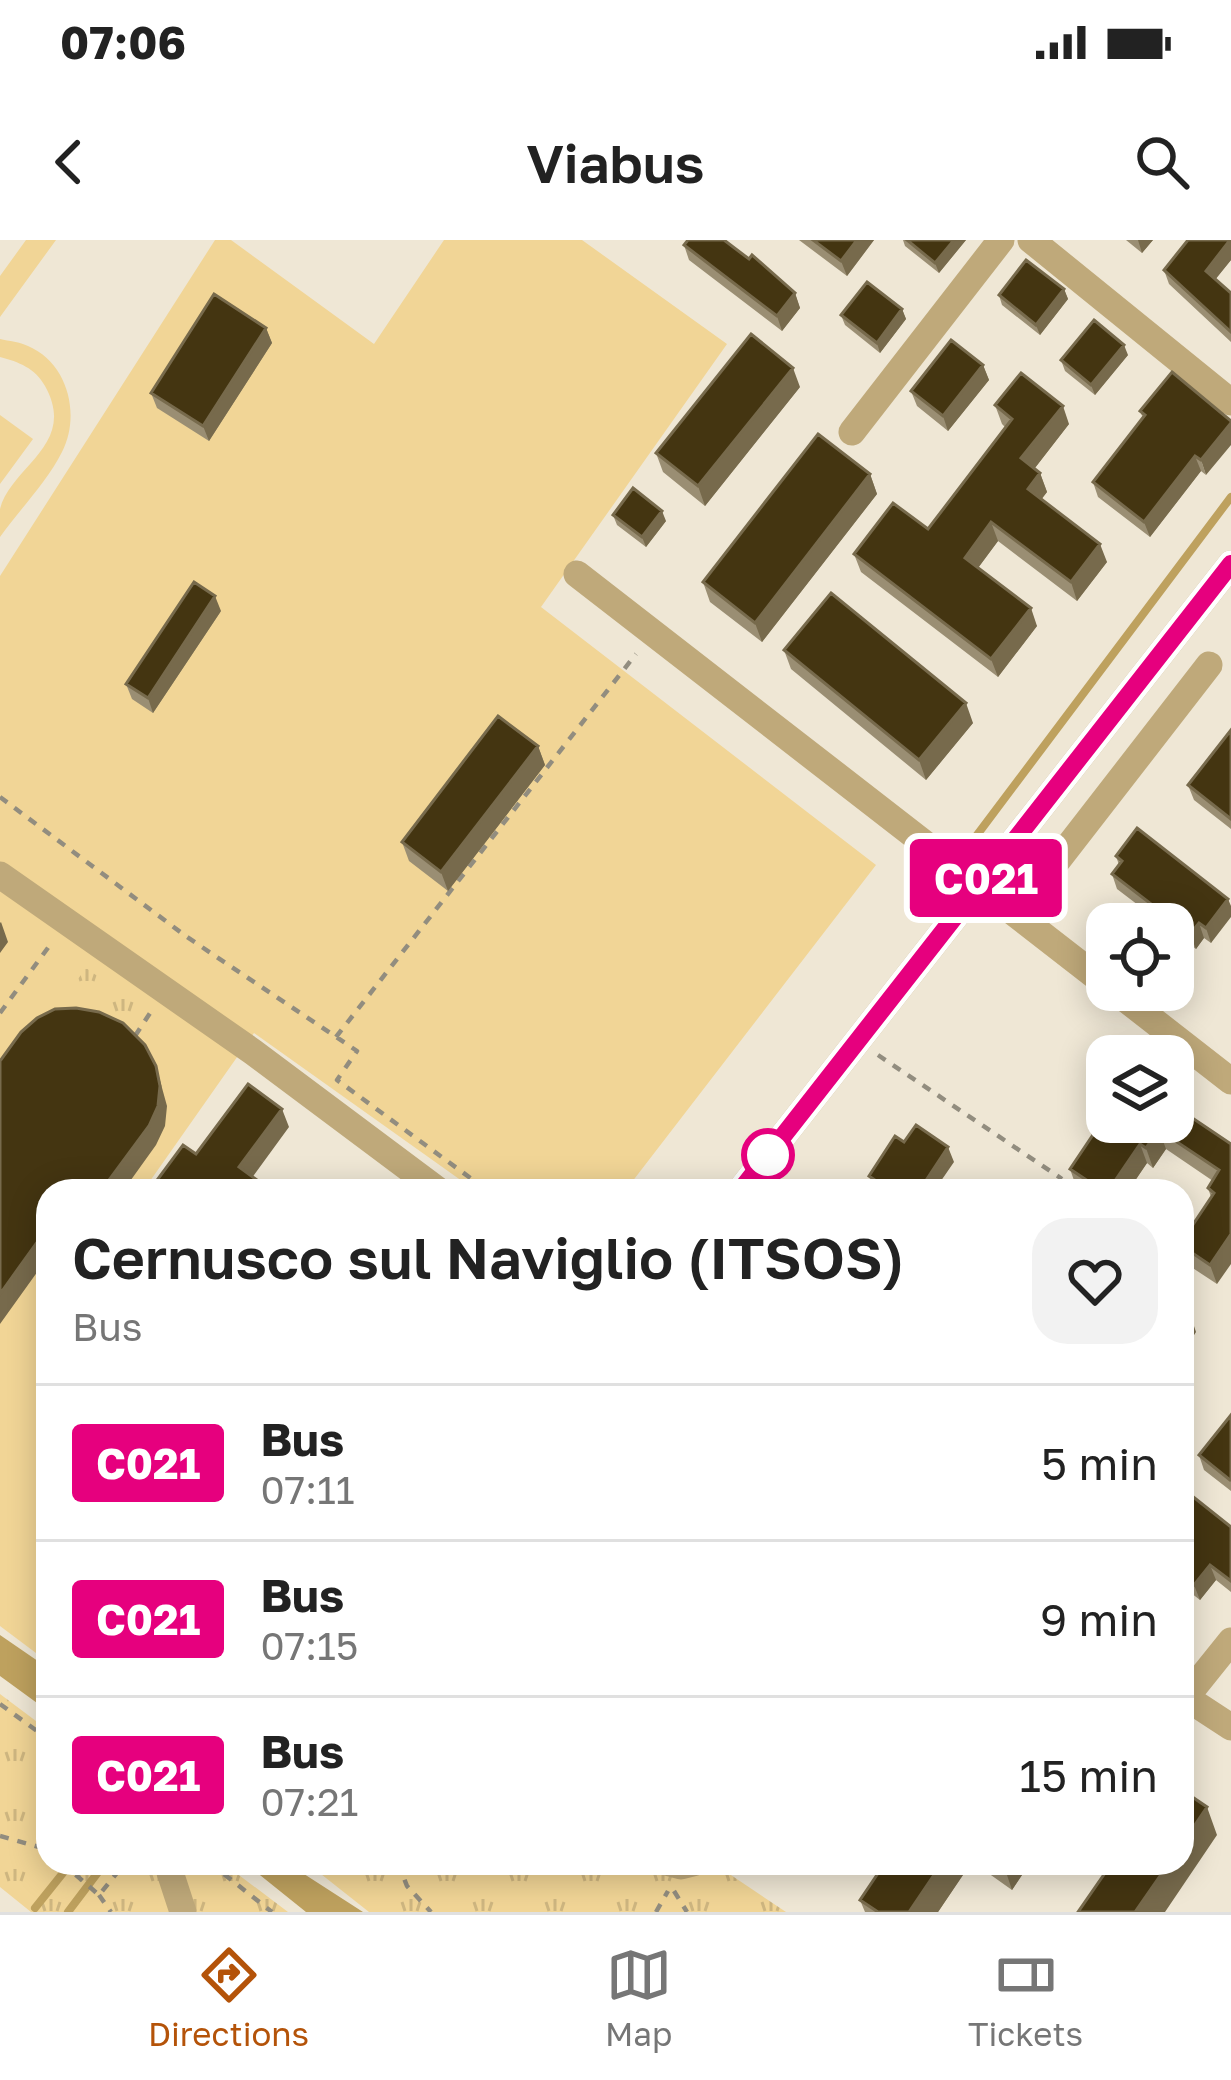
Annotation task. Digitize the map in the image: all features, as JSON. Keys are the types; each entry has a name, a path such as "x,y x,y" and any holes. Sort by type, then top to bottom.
{"street":[{"path":"852,432 1001,240"},
{"path":"1031,240 1231,402"},
{"path":"749,1179 1231,564"},
{"path":"577,574 1086,968"},
{"path":"1016,914 1209,665"},
{"path":"0,875 253,1052 423,1179"},
{"path":"1141,1011 1231,1081"},
{"path":"1194,1684 1231,1641"},
{"path":"1194,1703 1231,1727"},
{"path":"171,1875 183,1912"}],"path":[{"path":"336,1037 639,650"},
{"path":"0,797 187,937 357,1051 337,1080 472,1179"},
{"path":"0,1013 67,922"},
{"path":"130,1043 165,991"},
{"path":"872,1052 1062,1179"},
{"path":"0,1704 36,1730"},
{"path":"0,1836 36,1844"},
{"path":"76,1875 99,1894 111,1912"},
{"path":"99,1894 115,1875"},
{"path":"225,1875 272,1912"},
{"path":"403,1875 431,1912"},
{"path":"656,1912 670,1875"}],"green space":[{"path":"26,240 56,240 0,317 0,276"},
{"path":"215,240 231,240 374,344 444,240 582,240 727,344 541,607 876,865 634,1179 459,1179 254,1033 151,1179 36,1179 36,1653 0,1626 0,576"},
{"path":"0,339 28,346 53,365 67,392 70,422 56,463 0,537 0,509 6,494 48,440 53,406 36,375 0,357"},
{"path":"0,415 33,439 0,484"},
{"path":"86,968 137,1004 121,1027 70,990"},
{"path":"0,1694 36,1721 36,1875 239,1875 288,1912 31,1912 0,1887"},
{"path":"322,1875 731,1875 786,1912 369,1912"}],"shaded area":[{"path":"0,1635 36,1660 36,1702 0,1676"},
{"path":"260,1875 306,1875 363,1912 306,1912"}],"building":[{"path":"688,240 724,240 749,259 752,255 795,293 777,316 684,245"},
{"path":"813,240 857,240 841,261"},
{"path":"907,240 954,240 935,263"},
{"path":"1188,240 1230,240 1206,271 1231,293 1231,332 1164,270"},
{"path":"1026,260 1064,289 1036,325 999,295"},
{"path":"867,282 902,309 877,343 841,315"},
{"path":"214,294 266,328 203,426 151,393"},
{"path":"1094,320 1124,345 1091,385 1061,360"},
{"path":"751,334 793,368 698,486 656,453"},
{"path":"951,340 983,365 943,416 911,391"},
{"path":"1172,372 1231,423 1201,460 1195,456 1144,522 1093,482"},
{"path":"1021,373 1063,406 1021,458 1040,473 1028,489 1100,544 1071,582 991,522 965,558 1031,608 991,659 854,554 893,503 928,529 1012,419 995,405"},
{"path":"818,434 870,474 755,623 703,582"},
{"path":"633,488 662,511 642,537 613,515"},
{"path":"194,582 215,596 148,698 126,684"},
{"path":"831,593 966,703 919,760 784,650"},
{"path":"498,716 538,746 441,872 402,842"},
{"path":"1231,730 1231,819 1188,785"},
{"path":"1137,828 1228,899 1206,928 1199,923 1194,929 1194,903 1150,903 1112,874 1122,861 1116,856"},
{"path":"55,1009 99,1012 123,1023 145,1045 156,1066 158,1106 110,1179 36,1179 36,1244 0,1294 0,1061 21,1032"},
{"path":"248,1084 282,1109 239,1167 256,1179 158,1179 183,1145 196,1154"},
{"path":"1194,1119 1231,1144 1231,1234 1210,1265 1194,1254 1194,1223 1214,1193 1208,1188 1219,1170 1178,1143 1194,1143"},
{"path":"916,1125 948,1147 927,1179 869,1176 895,1136 904,1142"},
{"path":"1087,1143 1150,1143 1146,1148 1140,1144 1116,1179 1085,1179 1070,1169"},
{"path":"1231,1415 1231,1479 1230,1480 1199,1455"},
{"path":"1194,1498 1231,1527 1231,1581 1210,1565 1194,1585"},
{"path":"1194,1798 1207,1807 1194,1826"},
{"path":"877,1875 934,1875 909,1912 878,1912 860,1900"},
{"path":"1104,1875 1161,1875 1135,1912 1078,1912"}],"waterway":[{"path":"974,839 1231,497"},
{"path":"35,1908 61,1875"},
{"path":"68,1912 96,1875"}],"bus line":[{"name":"C021","path":"749,1179 1231,564"}]}
